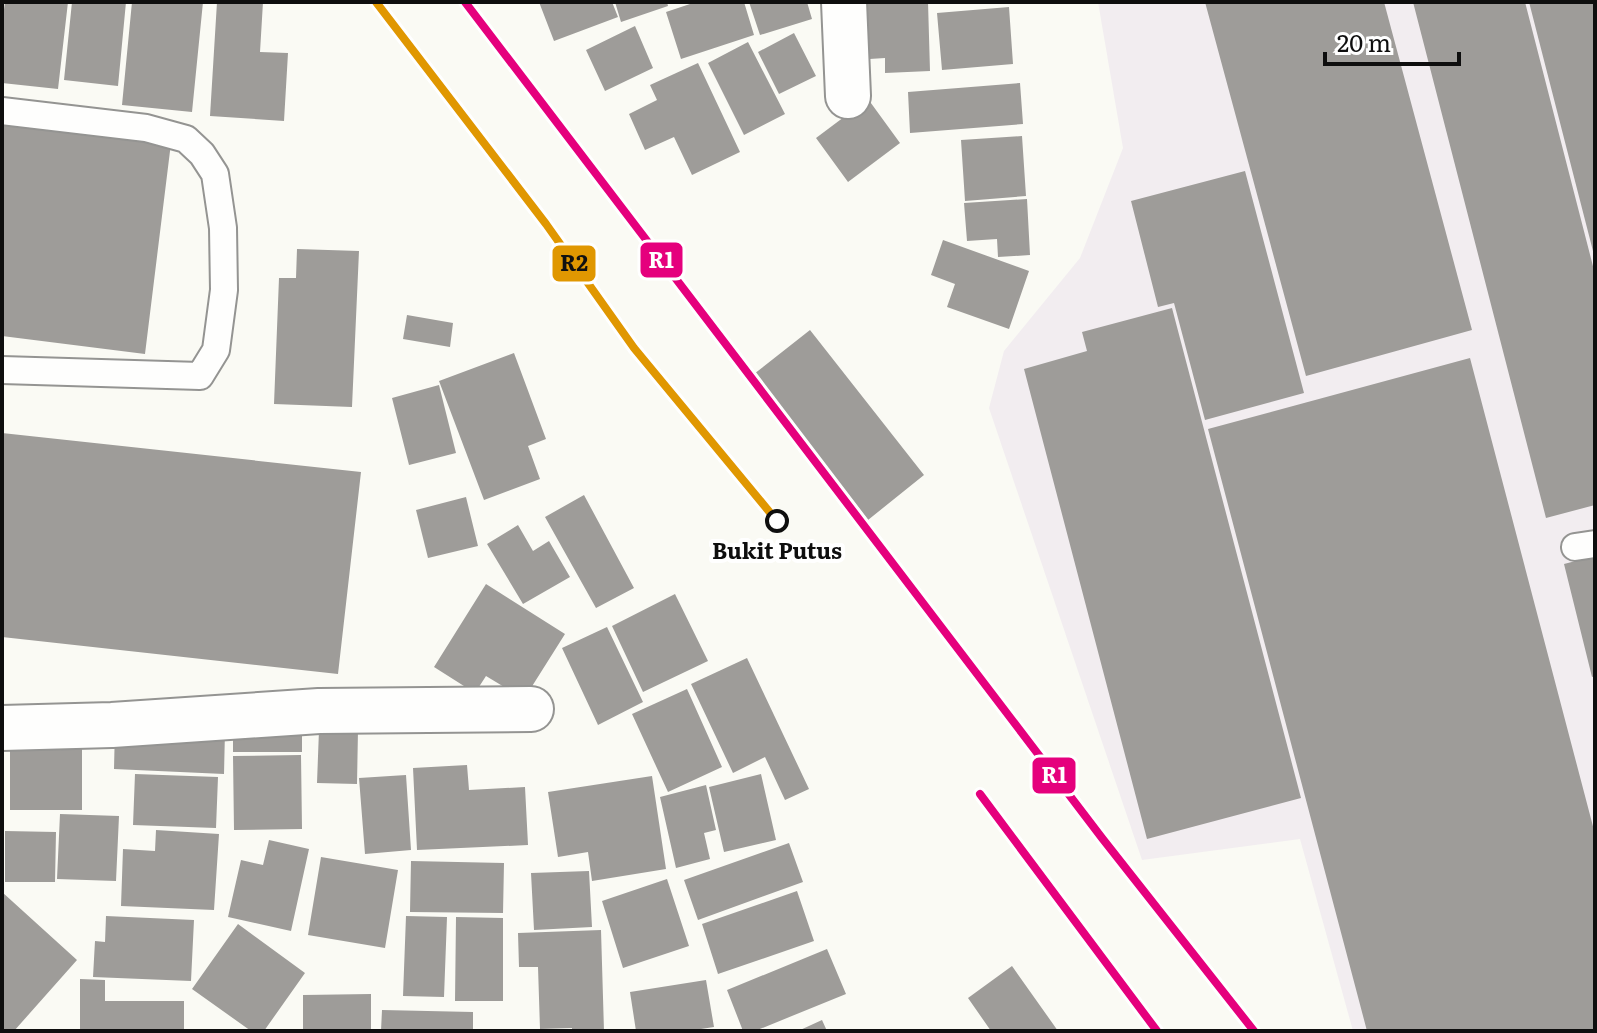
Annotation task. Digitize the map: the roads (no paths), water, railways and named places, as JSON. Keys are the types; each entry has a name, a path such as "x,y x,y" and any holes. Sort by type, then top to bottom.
{"street":[{"path":"844,2 848,96"},
{"path":"2,728 112,725 319,711 531,709"}],"lane":[{"path":"2,111 146,128 186,139 202,154 215,174 223,228 224,290 216,350 200,376 2,370"}],"place":[{"name":"Bukit Putus","path":"777,521"}]}
